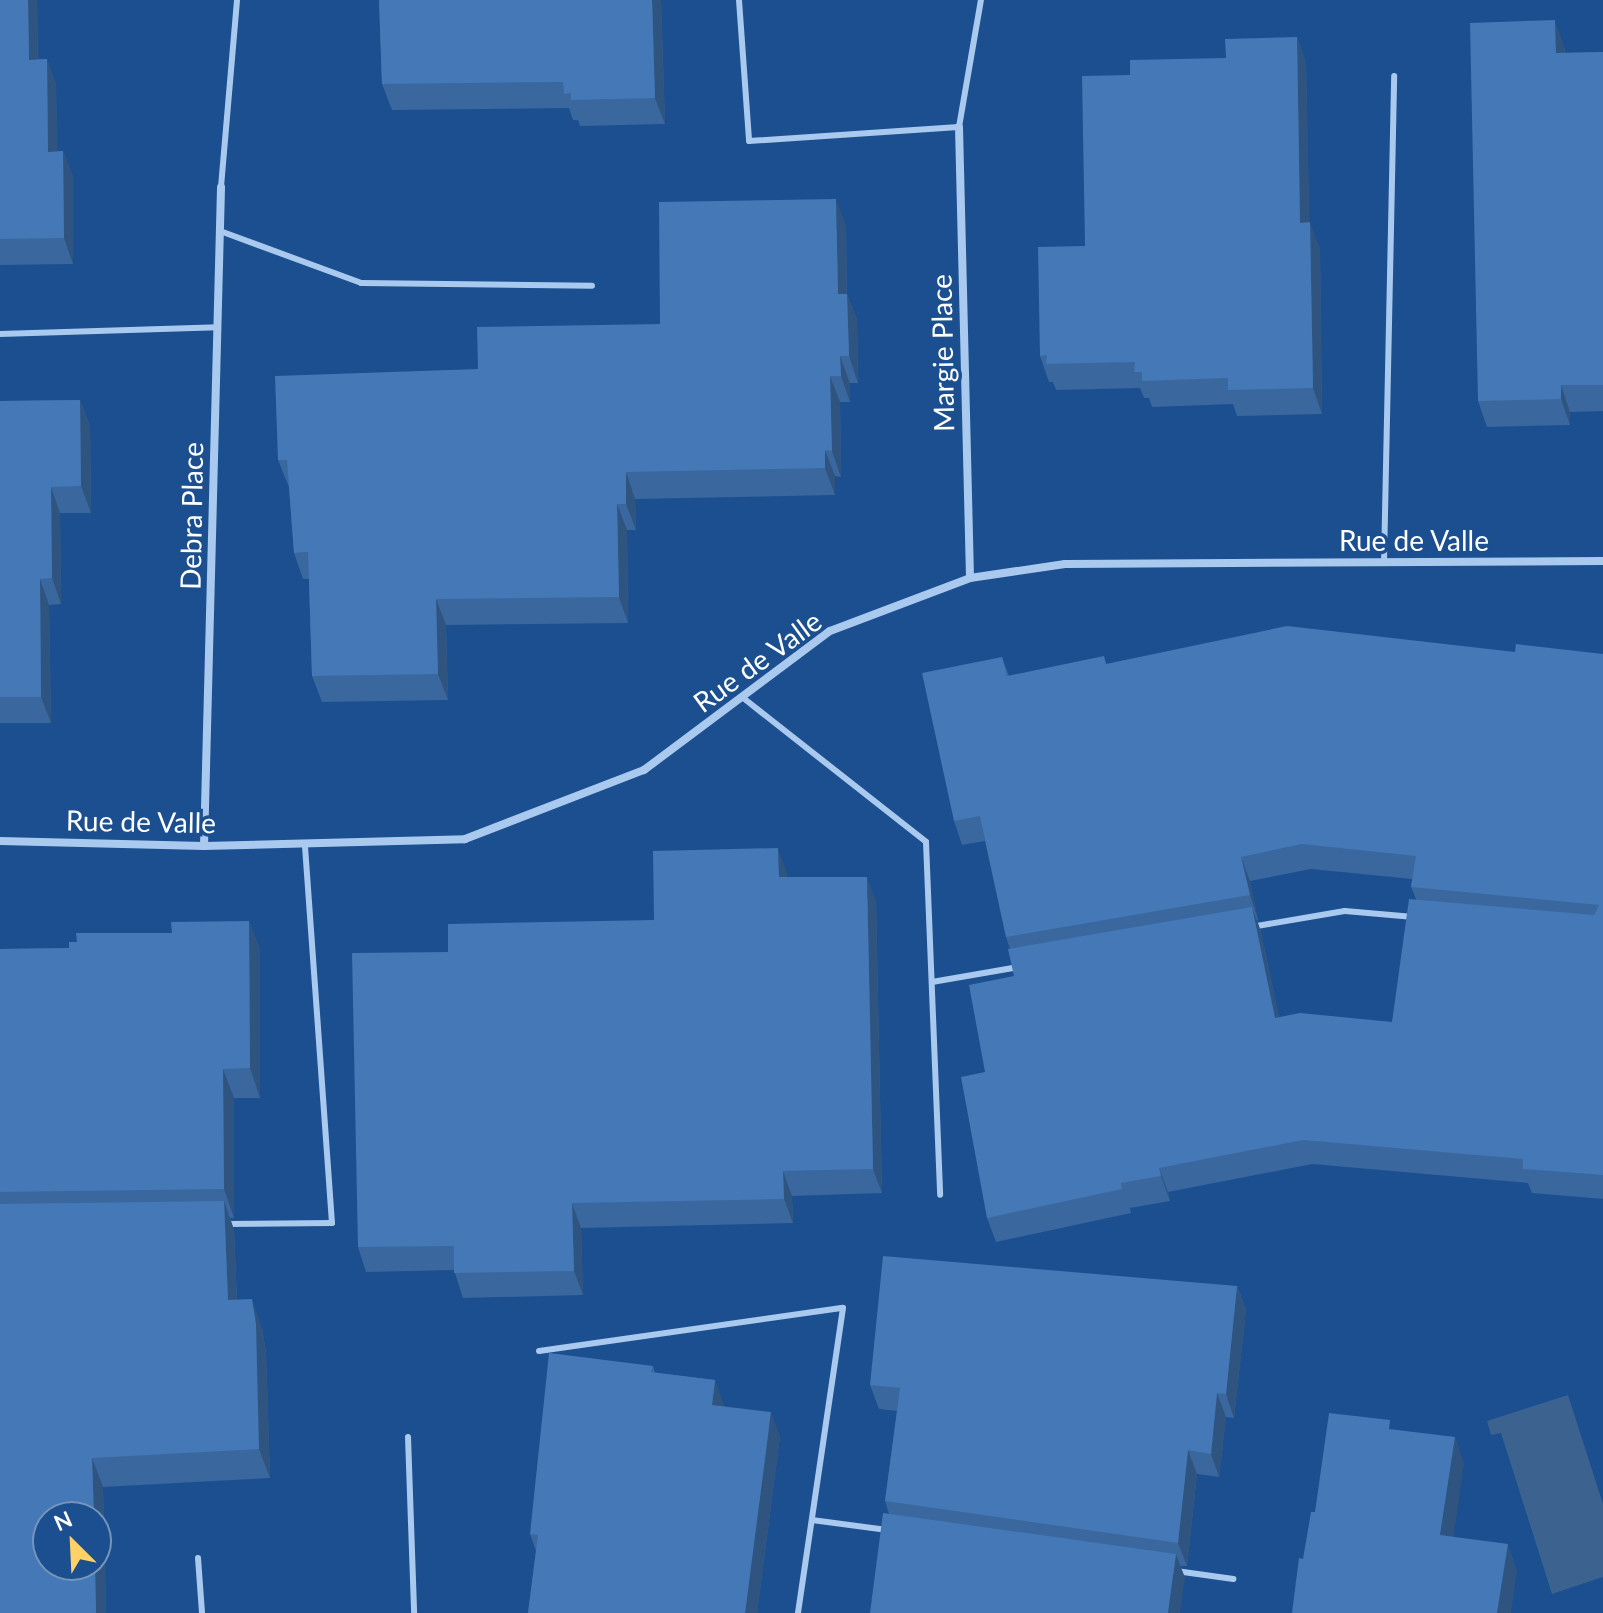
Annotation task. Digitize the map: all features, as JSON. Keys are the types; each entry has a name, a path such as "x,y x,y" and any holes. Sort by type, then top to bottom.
{"street":[{"name":"Margie Place","path":"959,127 970,578"},
{"name":"Debra Place","path":"204,846 221,187"},
{"name":"Rue de Valle","path":"0,841 204,846 465,839 644,770 830,631 970,578 1065,564 1603,561"}],"lane":[{"path":"221,187 237,0"},
{"path":"739,0 749,141 959,127 981,0"},
{"path":"1384,562 1394,76"},
{"path":"220,231 361,283 592,286"},
{"path":"0,334 218,327"},
{"path":"742,697 926,842 940,1195"},
{"path":"222,1224 332,1223 305,843"},
{"path":"1238,930 1345,911 1421,918"},
{"path":"932,982 1024,967"},
{"path":"539,1351 843,1308 798,1613"},
{"path":"408,1437 414,1613"},
{"path":"812,1520 905,1533"},
{"path":"198,1558 202,1613"},
{"path":"1171,1570 1233,1579"}],"water":[{"path":"1568,1395 1603,1504 1603,1577 1552,1594 1501,1433 1491,1435 1487,1421"}],"building":[{"path":"0,0 28,0 29,60 47,59 48,152 63,151 64,238 0,239"},
{"path":"379,0 652,0 655,98 571,100 571,93 564,94 563,82 382,84"},
{"path":"1555,20 1556,53 1603,52 1603,385 1561,385 1561,399 1478,401 1470,23"},
{"path":"1297,37 1300,223 1310,222 1313,388 1228,390 1228,378 1142,381 1142,372 1134,372 1135,362 1046,364 1047,355 1040,356 1038,247 1085,246 1082,76 1130,75 1130,60 1226,58 1225,39"},
{"path":"836,199 838,294 847,294 849,356 840,356 841,376 830,376 832,451 825,450 825,468 626,472 626,504 617,504 619,597 436,599 438,674 312,676 308,552 294,553 287,460 278,460 275,376 478,369 477,327 660,324 659,202"},
{"path":"80,400 81,486 51,487 52,578 40,579 41,697 0,697 0,401"},
{"path":"1287,626 1515,652 1516,644 1603,654 1603,1175 1523,1169 1523,1159 1303,1140 1159,1168 1161,1176 1121,1183 1122,1189 987,1218 961,1077 985,1072 969,985 1014,976 1008,949 1252,907 1275,1018 1300,1013 1392,1022 1409,899 1594,915 1599,905 1411,887 1416,856 1302,844 1241,857 1250,895 1006,937 980,816 954,821 922,673 1002,657 1007,676 1104,656 1106,664"},
{"path":"778,848 779,877 867,877 873,1169 783,1171 784,1199 572,1203 574,1271 454,1273 454,1246 358,1247 352,953 448,952 448,924 654,920 653,851"},
{"path":"249,921 250,1068 223,1069 224,1189 0,1192 0,949 69,948 69,942 77,942 76,933 172,933 171,922"},
{"path":"224,1201 228,1300 252,1299 256,1324 259,1449 92,1458 93,1501 32,1501 32,1581 95,1581 96,1613 0,1613 0,1204"},
{"path":"883,1256 1237,1286 1226,1394 1217,1393 1211,1454 1188,1450 1178,1543 885,1501 900,1388 870,1385"},
{"path":"549,1353 653,1366 651,1372 715,1380 712,1405 771,1412 745,1613 528,1613 538,1535 530,1534"},
{"path":"1329,1413 1390,1420 1389,1429 1455,1437 1440,1535 1508,1544 1497,1613 1292,1613 1299,1558 1303,1559 1311,1512 1315,1512"},
{"path":"883,1513 1176,1554 1168,1613 870,1613"}]}
